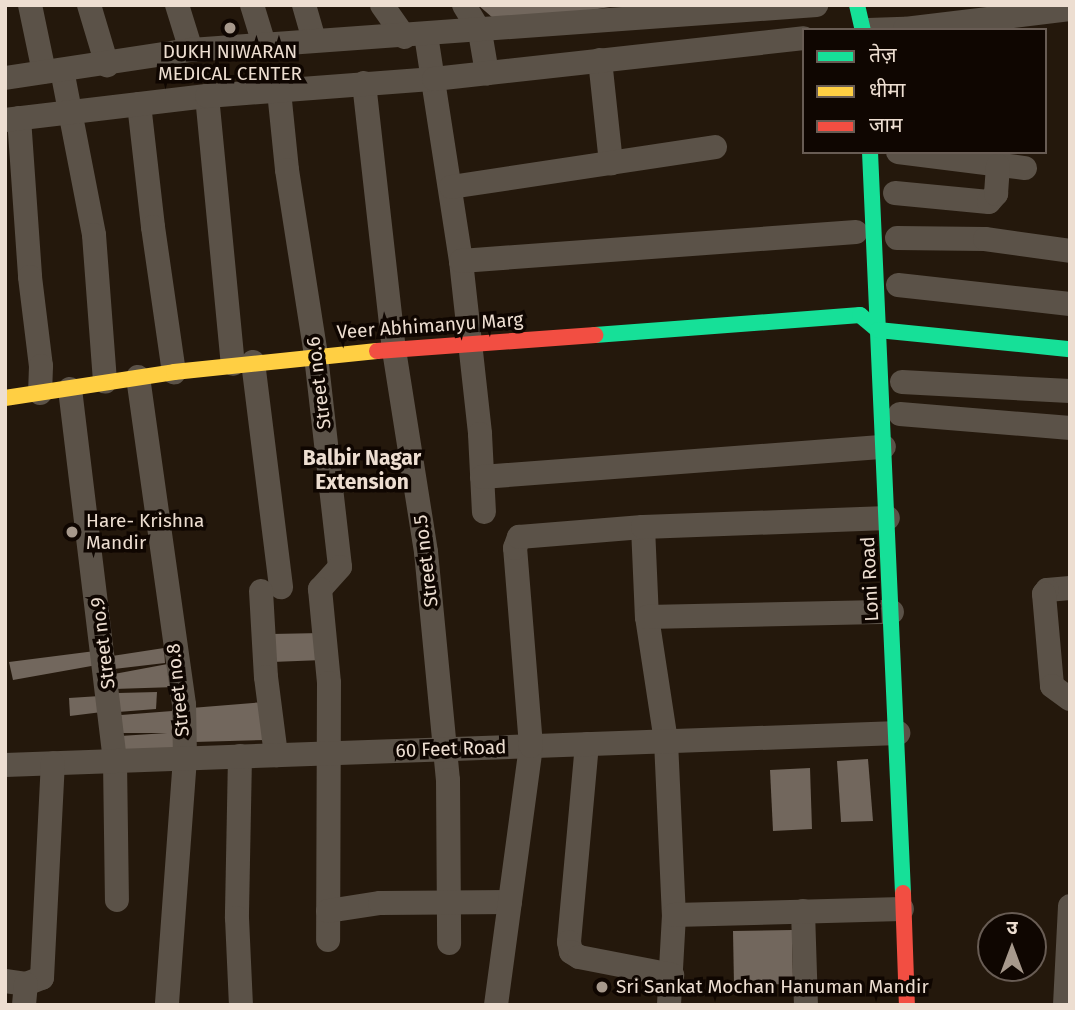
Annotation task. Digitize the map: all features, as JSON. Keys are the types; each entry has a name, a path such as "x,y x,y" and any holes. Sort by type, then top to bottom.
{"main road":[{"path":"857,5 883,27"},
{"name":"Loni Road","path":"870,154 878,330 895,433 909,736 902,909 907,1005"},
{"path":"878,330 897,240 1070,349"},
{"name":"Veer Abhimanyu Marg","path":"5,398 174,372 316,356 860,315 878,330"},
{"name":"Loni Road","path":"895,433 901,375"}],"street":[{"path":"30,5 62,89 94,235 105,382"},
{"path":"89,5 107,65"},
{"path":"177,5 191,50"},
{"path":"252,5 264,44"},
{"path":"304,5 314,40"},
{"path":"382,5 415,36 434,79 471,344 484,512"},
{"path":"464,5 480,32 487,73"},
{"path":"40,393 41,366 12,119 107,65 191,50 314,40 480,32 816,5"},
{"path":"883,27 1070,9"},
{"path":"5,78 139,104 207,96 434,79 802,38"},
{"path":"600,60 611,163"},
{"name":"Street no.5","path":"363,83 394,350 426,552 446,749 449,943"},
{"name":"Street no.6","path":"279,91 286,170 316,356 340,567 320,589 329,683 328,940"},
{"path":"207,96 271,589 267,677 276,755"},
{"path":"139,104 174,372"},
{"path":"451,187 715,147"},
{"path":"897,240 989,202 996,194 998,166"},
{"path":"897,240 998,166 1025,168"},
{"path":"461,261 856,232"},
{"path":"897,240 985,239 1070,251"},
{"path":"897,240 1070,304"},
{"path":"901,375 1070,391"},
{"name":"Street no.8","path":"138,377 184,705 185,758 167,1005"},
{"name":"Street no.9","path":"70,389 115,761 117,900"},
{"path":"482,477 895,433 1070,428"},
{"path":"496,1005 531,746 516,541 526,534 643,527 899,520"},
{"path":"643,527 647,617 666,741 674,915 668,1005"},
{"path":"1070,588 1047,590 1044,594 1052,686 1070,699"},
{"path":"647,617 903,613"},
{"name":"60 Feet Road","path":"5,765 666,741 909,736"},
{"path":"587,744 569,942 571,952 579,957 672,975"},
{"path":"240,756 237,918 241,1005"},
{"path":"19,990 42,978 53,763"},
{"path":"328,911 380,903 510,902"},
{"path":"1065,1005 1070,906"},
{"path":"674,915 902,909"},
{"path":"803,911 806,1005"}],"building":[{"path":"478,5 609,5 610,7 501,25"},
{"path":"322,633 323,660 272,662 271,634"},
{"path":"164,648 165,663 114,669 112,656"},
{"path":"95,651 97,665 13,680 9,662"},
{"path":"173,663 176,687 114,689 114,674"},
{"path":"157,692 156,709 118,712 118,693"},
{"path":"100,696 102,712 70,716 69,698"},
{"path":"264,702 266,740 194,742 191,708"},
{"path":"172,711 178,756 121,758 120,736 167,733 122,733 121,715"},
{"path":"868,759 873,821 841,822 837,761"},
{"path":"810,768 812,829 773,831 770,770"},
{"path":"792,930 793,984 734,985 733,931"}],"traffic: fast":[{"path":"857,5 863,28"},
{"path":"870,154 903,893"},
{"path":"595,335 860,315 878,330 1070,349"}],"traffic: slow":[{"path":"5,398 174,372 377,351"}],"traffic: jam":[{"path":"377,351 595,335"},
{"path":"903,893 907,1005"}],"place":[{"name":"DUKH NIWARAN MEDICAL CENTER","path":"230,28"},
{"name":"Hare- Krishna Mandir","path":"72,532"},
{"name":"Sri Sankat Mochan Hanuman Mandir","path":"602,987"}],"district":[{"name":"Balbir Nagar Extension","path":"362,470"}]}
